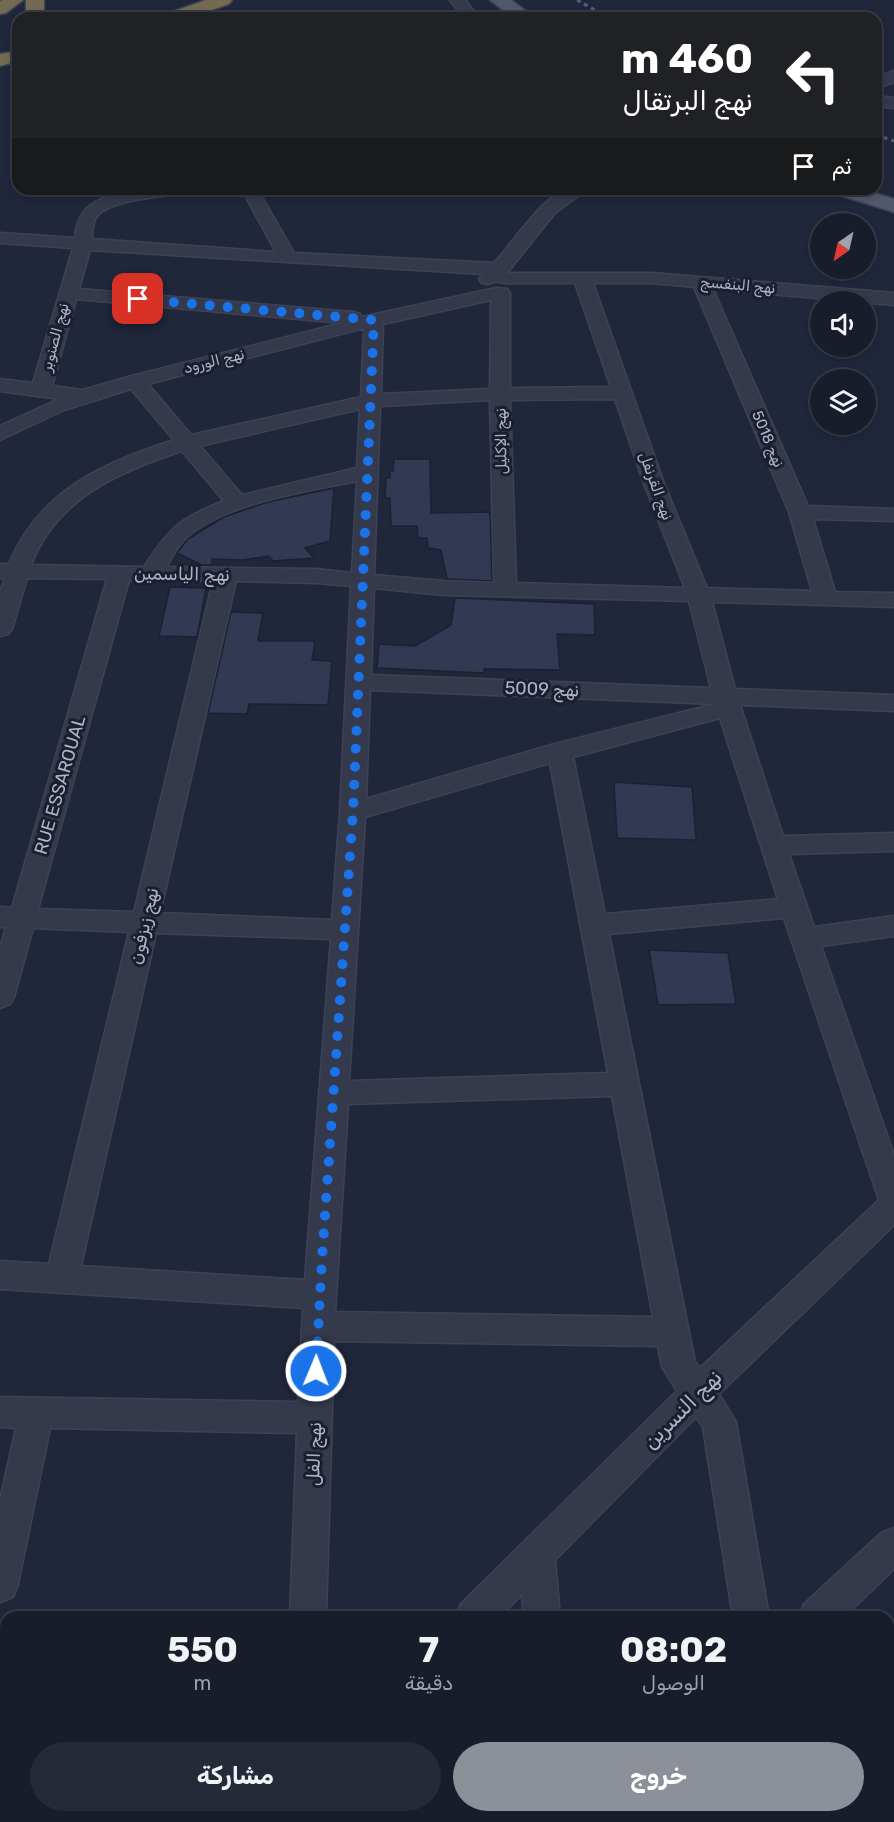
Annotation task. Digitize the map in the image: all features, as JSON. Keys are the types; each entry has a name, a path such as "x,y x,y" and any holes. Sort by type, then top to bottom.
{"highway":[{"path":"0,9 14,0"},
{"path":"189,12 223,0"}],"main road":[{"path":"499,0 517,12"},
{"path":"859,195 894,206"}],"street":[{"path":"457,0 467,12"},
{"name":"نهج الصنوبر","path":"83,396 41,390 83,243 84,223 91,212 105,204 146,195"},
{"path":"254,195 288,258"},
{"name":"نهج الإكليل","path":"505,589 499,315 502,283 518,250 531,230 558,202 569,195"},
{"path":"0,238 288,258 502,283"},
{"name":"نهج البنفسج","path":"502,283 561,277 652,278 894,298"},
{"name":"نهج القرنفل","path":"582,277 653,481 699,595 727,702 773,845 894,1200"},
{"name":"نهج 5018","path":"701,282 800,512 826,599"},
{"name":"نهج الورود","path":"0,434 34,416 83,396 435,306 502,283"},
{"path":"67,293 374,320"},
{"name":"نهج الفل","path":"308,1611 318,1326 353,812 374,320"},
{"path":"135,381 238,504"},
{"path":"0,385 41,390"},
{"path":"0,629 10,571 37,530 49,515 66,501 130,462 185,443 370,401 500,394 624,393"},
{"path":"151,573 170,544 190,524 238,504 367,472"},
{"path":"800,512 894,515"},
{"name":"نهج الياسمين","path":"10,571 316,576 444,588 894,600"},
{"name":"RUE ESSAROUAL","path":"0,997 11,918 120,573"},
{"name":"نهج زيزفون","path":"62,1277 226,575"},
{"name":"نهج 5009","path":"360,682 727,702 894,703"},
{"path":"353,812 727,702"},
{"path":"560,751 679,1367 719,1422 750,1611"},
{"path":"773,845 894,842"},
{"path":"594,925 795,907"},
{"path":"11,918 344,930"},
{"path":"805,938 894,926"},
{"path":"334,1093 626,1084"},
{"name":"نهج النسرين","path":"480,1611 698,1392 894,1205"},
{"path":"0,1275 320,1294"},
{"path":"318,1326 672,1332"},
{"path":"0,1412 315,1418"},
{"path":"0,1584 36,1413"},
{"path":"823,1611 894,1545"},
{"path":"537,1555 542,1611"}],"building":[{"path":"394,459 430,459 431,513 490,512 492,581 447,579 441,550 428,548 427,538 418,538 417,526 391,526 390,498 385,498 386,478 390,478 390,471 393,471"},
{"path":"334,488 330,541 305,548 314,558 273,561 269,556 242,560 212,559 211,565 202,565 177,553 188,539 224,517 268,502"},
{"path":"170,587 206,588 197,637 159,636"},
{"path":"455,598 594,604 595,635 557,634 560,670 484,669 484,673 377,668 379,644 415,646 451,625"},
{"path":"231,612 263,613 258,641 315,641 312,660 332,661 328,705 249,704 247,714 208,713"},
{"path":"614,782 692,787 696,840 617,838"},
{"path":"649,950 728,953 736,1004 658,1005"}],"railway":[{"path":"577,0 598,12"},
{"path":"882,137 894,141"}],"route":[{"path":"138,299 374,320 353,812 316,1371"}]}
